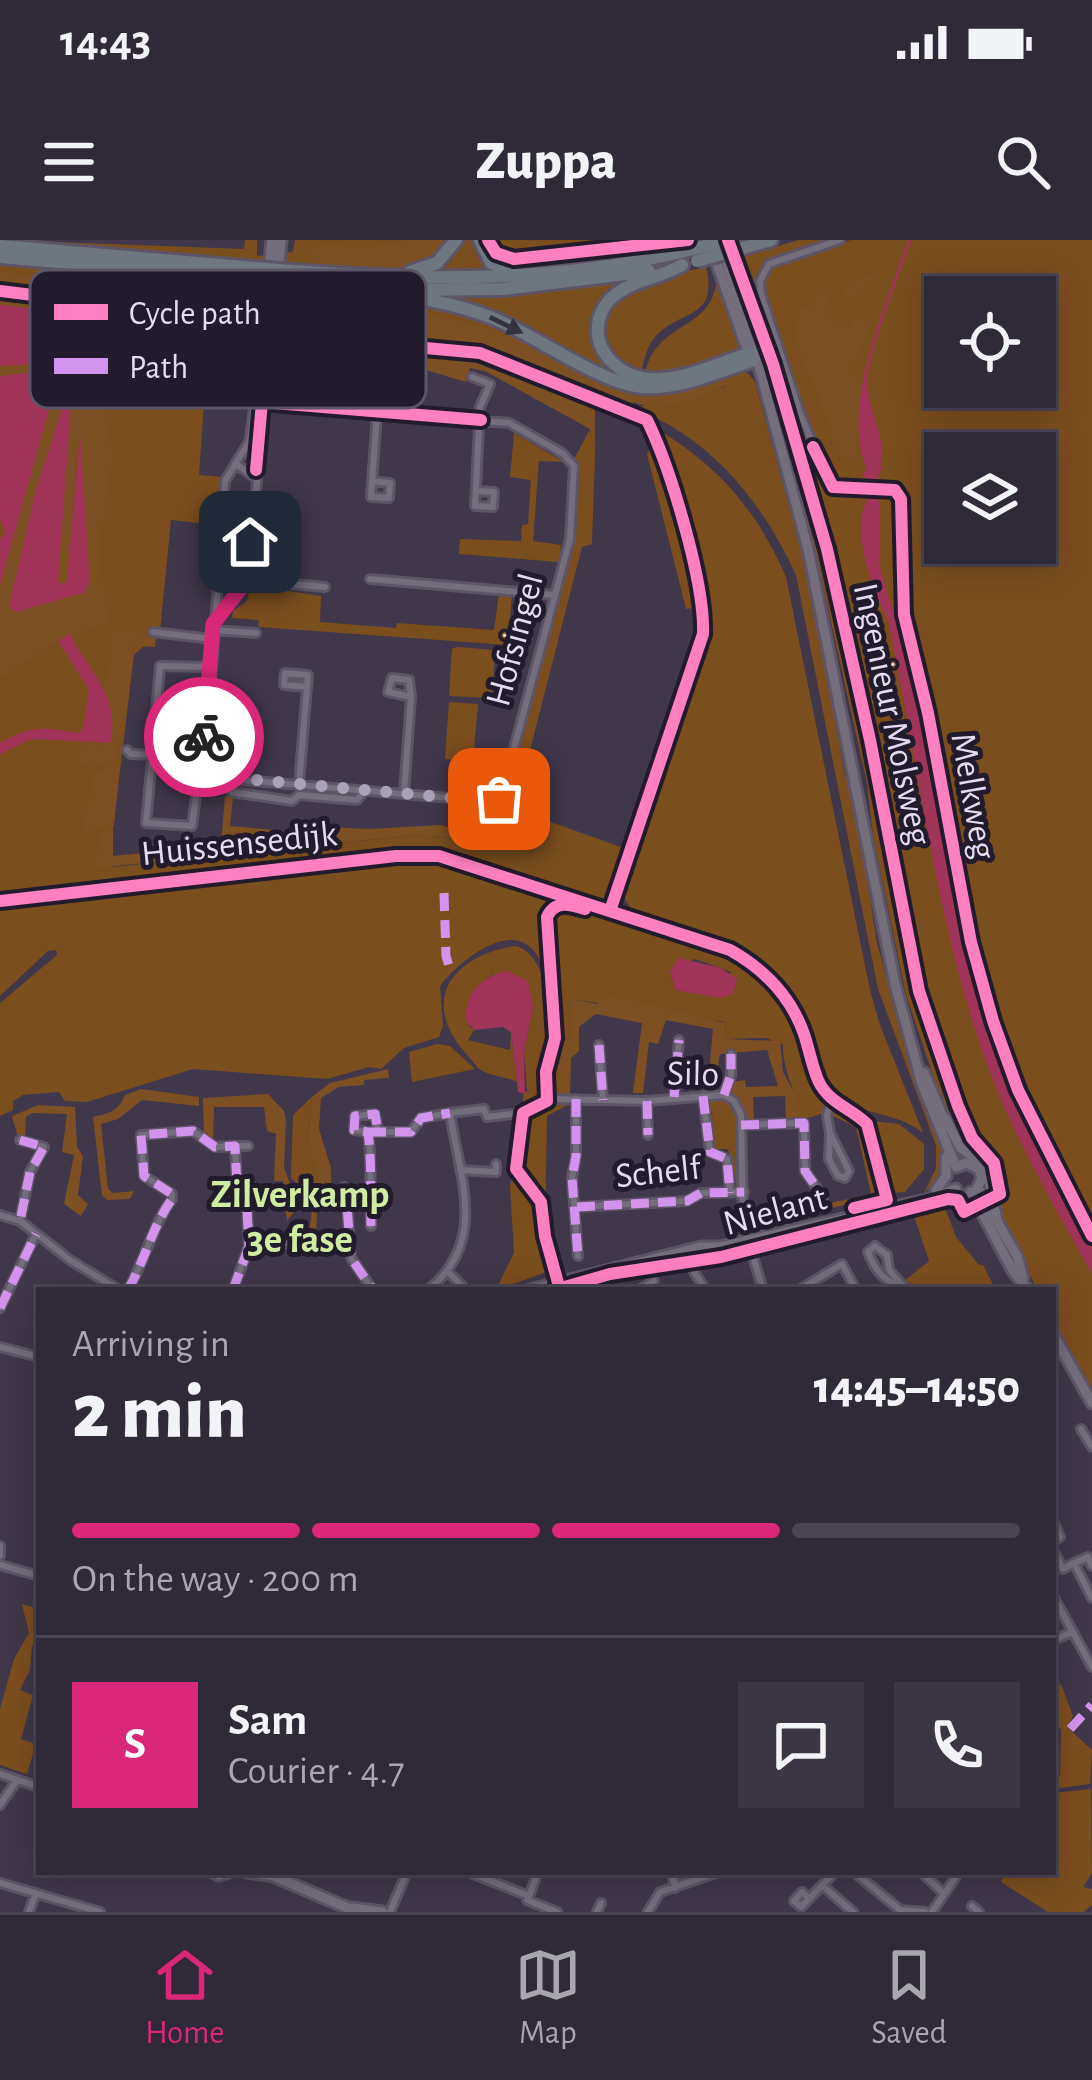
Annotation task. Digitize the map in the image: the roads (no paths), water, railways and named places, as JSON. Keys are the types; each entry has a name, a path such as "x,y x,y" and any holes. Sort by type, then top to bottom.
{"highway":[{"path":"417,270 445,256 456,240"},
{"path":"480,240 486,257 499,268 546,276"},
{"path":"730,240 631,284 611,298 598,321 598,336 606,355 622,373 659,381 752,357"},
{"path":"426,279 546,276 771,240"},
{"path":"0,246 219,270"},
{"path":"0,257 195,270"},
{"path":"426,288 503,289 682,265"},
{"path":"426,300 492,317 637,386 673,384 752,357"}],"main road":[{"path":"273,270 276,240"},
{"name":"Ingenieur Molsweg","path":"709,240 752,357"},
{"name":"Ingenieur Molsweg","path":"719,240 817,586 896,984 940,1120 961,1165 979,1169 982,1178 975,1190"},
{"path":"426,348 480,353 646,420"},
{"path":"936,1190 948,1164 940,1120"},
{"path":"940,1120 968,1155 986,1166 997,1220"},
{"path":"961,1165 954,1185 975,1190 997,1220 1017,1256 1026,1286"},
{"name":"Nielant","path":"912,1201 954,1185"},
{"name":"Nielant","path":"542,1287 690,1251 721,1252 912,1201 954,1185"},
{"path":"975,1190 1013,1270 1026,1286"},
{"path":"1056,1339 1092,1403"},
{"path":"271,1875 354,1910 386,1912"}],"street":[{"name":"Melkweg","path":"840,240 769,264 760,280 761,294 829,483 840,489 895,490 901,499 904,615 928,713 971,942 1018,1090 1092,1236"},
{"path":"472,377 490,384 480,406 476,491"},
{"path":"210,667 160,666 156,712 161,722 146,823 192,826 199,774 205,767 225,481 250,440 257,408"},
{"path":"212,631 247,580 258,408"},
{"name":"Hofsingel","path":"205,767 214,776 230,779 499,799 570,539 574,466 562,453 509,423 331,408"},
{"path":"372,482 381,408"},
{"path":"790,417 800,413"},
{"path":"611,908 704,634 695,566 646,420"},
{"path":"236,464 256,478"},
{"path":"370,579 554,595"},
{"path":"247,580 325,587"},
{"path":"215,588 238,593"},
{"path":"153,632 256,632"},
{"path":"299,784 307,687"},
{"path":"404,794 411,697"},
{"path":"127,750 155,754"},
{"name":"Hofsingel","path":"230,779 232,792 243,796 292,801 299,795 357,800 365,790"},
{"name":"Huissensedijk","path":"0,901 424,855 456,858 611,908 730,950 751,961 785,996 799,1021 818,1082 831,1099 867,1124 889,1207"},
{"path":"674,1097 680,1040"},
{"path":"599,1045 604,1100"},
{"path":"724,1096 731,1054"},
{"path":"703,1096 710,1152 727,1159 730,1193"},
{"name":"Silo","path":"450,1113 484,1109 487,1117 528,1112 554,1100 724,1096 738,1108 747,1243 763,1287"},
{"path":"830,1133 829,1160 838,1176 845,1178 849,1171 826,1117 831,1099"},
{"path":"576,1100 577,1156 572,1178 578,1256"},
{"path":"647,1100 648,1135"},
{"path":"378,1131 375,1114 355,1116 355,1130 368,1132 411,1132 422,1118 450,1113 467,1227 449,1273 432,1287"},
{"path":"741,1125 804,1123 805,1172 823,1197"},
{"path":"129,1287 155,1238 155,1222 172,1199 172,1194 144,1176 141,1135 193,1131 215,1147 248,1146"},
{"path":"368,1132 371,1226"},
{"path":"20,1140 44,1147 30,1172 20,1221"},
{"path":"233,1287 249,1246 247,1209 238,1204 235,1146"},
{"path":"459,1170 496,1172 496,1164"},
{"path":"236,1185 250,1184"},
{"path":"344,1187 351,1258 371,1287"},
{"name":"Schelf","path":"577,1207 687,1201 701,1193 744,1192"},
{"path":"346,1206 370,1204"},
{"path":"0,1215 20,1221 114,1287"},
{"path":"0,1308 36,1234"},
{"path":"249,1246 284,1244"},
{"path":"898,1287 875,1270 868,1252 875,1246 887,1255 902,1287"},
{"path":"804,1287 842,1264 854,1287"},
{"path":"694,1272 704,1287"},
{"path":"449,1273 463,1287"},
{"path":"644,1287 654,1281"},
{"path":"0,1347 36,1356"},
{"path":"1081,1429 1092,1447"},
{"path":"0,1546 0,1560 36,1575"},
{"path":"1056,1555 1064,1569 1088,1558 1092,1566"},
{"path":"1074,1563 1092,1598"},
{"path":"1056,1602 1092,1667"},
{"path":"1056,1639 1072,1631"},
{"path":"1079,1642 1092,1636"},
{"path":"0,1774 36,1786"},
{"path":"0,1805 17,1780"},
{"path":"386,1912 405,1875"},
{"path":"476,1875 529,1896"},
{"path":"537,1875 527,1900 557,1912"},
{"path":"673,1875 675,1888"},
{"path":"648,1912 660,1892 711,1875"},
{"path":"809,1898 833,1875"},
{"path":"857,1875 898,1911 928,1912 956,1875"},
{"path":"925,1875 942,1892"},
{"path":"0,1883 100,1912"},
{"path":"823,1886 853,1912"},
{"path":"29,1912 36,1892"},
{"path":"597,1912 601,1903"}],"district":[{"name":"Zilverkamp 3e fase","path":"300,1218"}]}
